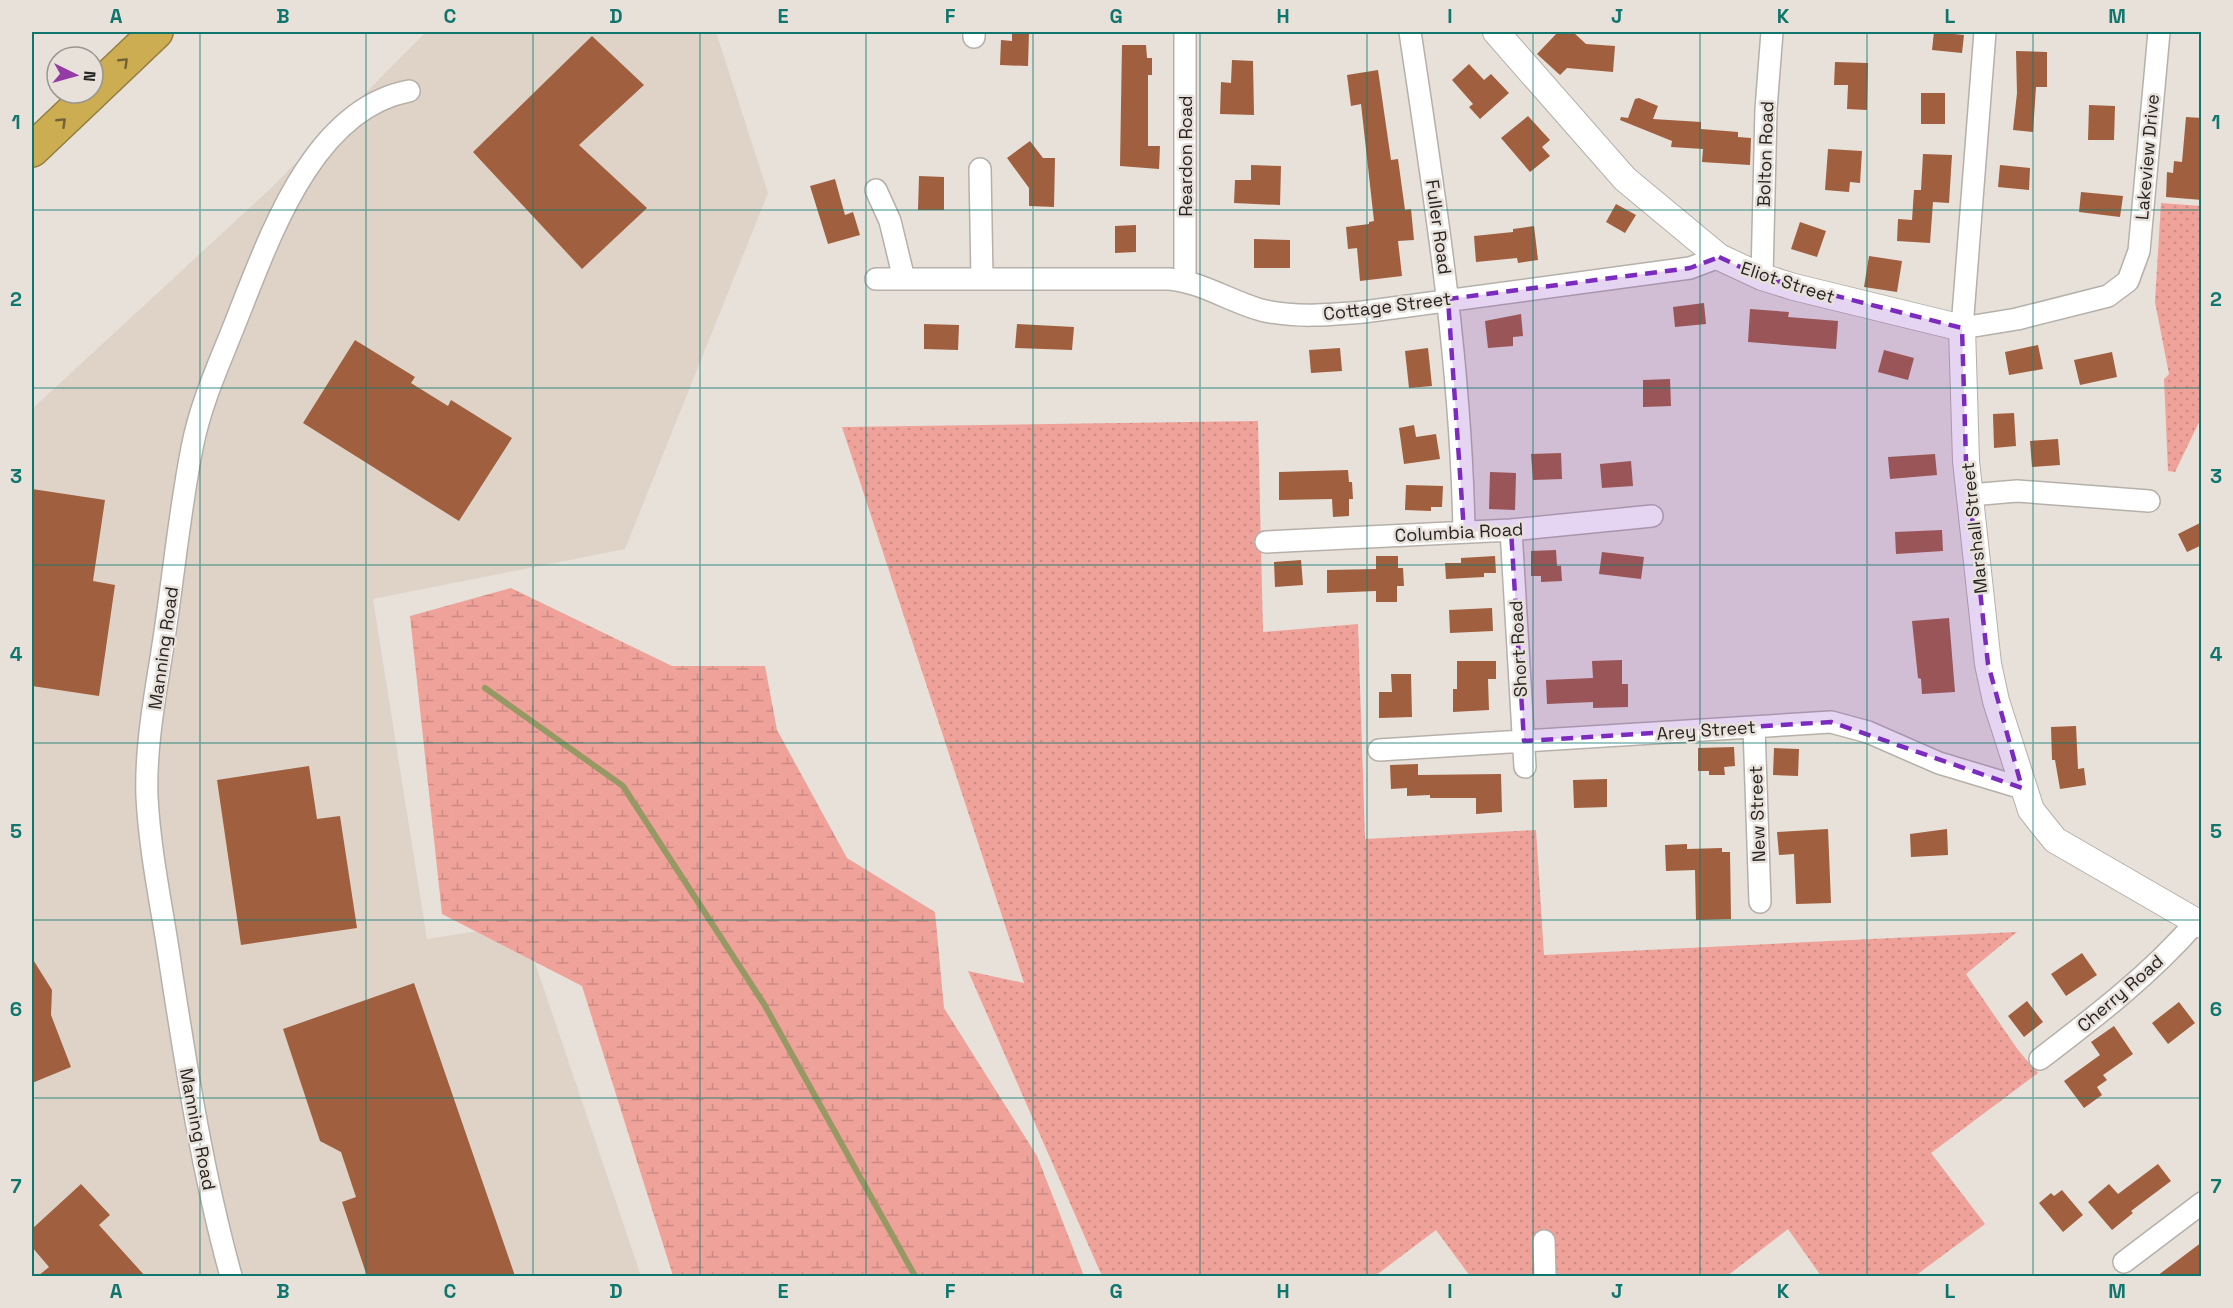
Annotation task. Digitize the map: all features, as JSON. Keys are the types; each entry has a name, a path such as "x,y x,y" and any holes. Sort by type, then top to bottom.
{"highway":[{"path":"105,80 156,32"},
{"path":"32,150 79,105"}],"street":[{"name":"Reardon Road","path":"1185,32 1185,280"},
{"name":"Fuller Road","path":"1410,32 1448,299 1462,448 1464,532"},
{"name":"Eliot Street","path":"1496,32 1625,179 1719,257 1762,277 1824,296 1962,328 2017,319 2108,296 2128,281"},
{"name":"Bolton Road","path":"1762,277 1766,109 1772,32"},
{"name":"Marshall Street","path":"1985,32 1962,328 1964,431 1991,682 2022,788 2031,810 2055,840 2199,923"},
{"name":"Lakeview Drive","path":"2128,281 2139,251 2159,32"},
{"name":"Manning Road","path":"231,1276 210,1195 190,1093 147,798 148,747 192,449 212,375 269,239 307,170 328,141 360,112 376,101 409,91"},
{"path":"980,169 982,278"},
{"path":"876,190 890,221 904,279"},
{"name":"Cottage Street","path":"876,279 1185,280 1262,310 1300,315 1363,312 1690,268 1719,257"},
{"path":"1970,495 2017,491 2149,501"},
{"name":"Columbia Road","path":"1266,542 1511,530 1652,516"},
{"name":"Short Road","path":"1511,530 1525,767"},
{"name":"Arey Street","path":"1379,750 1812,722 1852,726 1916,755 2022,788"},
{"name":"New Street","path":"1754,727 1760,902"},
{"name":"Cherry Road","path":"2040,1059 2112,1003 2199,923"},
{"path":"2124,1262 2202,1203"},
{"path":"1544,1241 1545,1276"}],"highlighted area":[{"path":"1719,257 1762,277 1962,328 1966,461 1988,664 2022,788 1831,722 1524,741 1511,530 1464,532 1448,299 1690,268"}],"shaded area":[{"path":"426,32 716,32 768,193 625,549 373,599 427,939 522,924 641,1276 32,1276 32,409 269,190"}],"green space":[{"path":"2161,203 2201,206 2201,418 2175,472 2168,471 2164,379 2169,374 2155,302"},
{"path":"1258,421 1263,632 1358,624 1365,839 1536,830 1544,955 2017,932 1966,974 2018,1050 2038,1073 1931,1153 1985,1224 1915,1276 1821,1276 1788,1229 1727,1276 1470,1276 1436,1230 1375,1276 1102,1276 968,971 1024,983 842,427"},
{"path":"511,588 672,666 765,666 777,730 847,858 935,912 944,1008 1037,1156 1084,1276 673,1276 582,986 442,914 410,616"}],"building":[{"path":"1012,32 1029,32 1028,66 1000,65 1001,40 1012,41"},
{"path":"1558,32 1573,32 1586,44 1615,46 1613,72 1567,68 1560,75 1537,54"},
{"path":"1934,32 1964,35 1962,53 1932,50"},
{"path":"592,36 644,85 579,145 647,208 582,269 473,152"},
{"path":"1122,45 1146,45 1147,58 1152,58 1152,75 1148,75 1148,146 1160,146 1159,169 1120,166"},
{"path":"2016,51 2047,52 2047,87 2036,87 2033,132 2013,130 2017,93"},
{"path":"1232,60 1253,61 1254,115 1220,114 1221,82 1231,83"},
{"path":"1835,62 1868,63 1867,110 1847,109 1848,85 1834,85"},
{"path":"1469,64 1484,80 1491,74 1509,93 1480,119 1469,107 1473,104 1452,80"},
{"path":"1378,70 1391,160 1398,159 1405,210 1411,209 1414,240 1398,241 1402,276 1360,281 1357,248 1348,249 1346,227 1369,224 1374,221 1361,104 1351,106 1347,75"},
{"path":"1921,93 1945,93 1945,124 1921,124"},
{"path":"1639,98 1658,106 1653,119 1701,122 1701,129 1738,132 1738,137 1751,138 1750,165 1702,162 1703,149 1671,147 1672,141 1620,120 1621,117 1628,118 1635,99"},
{"path":"2089,105 2115,106 2114,140 2088,140"},
{"path":"1528,116 1550,140 1542,147 1550,156 1530,172 1501,138"},
{"path":"2186,117 2202,118 2202,200 2166,197 2167,172 2173,173 2174,161 2182,162"},
{"path":"1030,141 1043,158 1055,158 1054,207 1029,206 1029,188 1007,158"},
{"path":"1828,149 1862,151 1860,183 1850,182 1849,192 1825,190"},
{"path":"1923,154 1952,155 1949,203 1933,202 1930,243 1897,241 1898,219 1912,220 1914,190 1921,190"},
{"path":"1251,165 1281,166 1280,205 1234,203 1235,180 1251,180"},
{"path":"2000,165 2030,168 2029,190 1998,187"},
{"path":"919,176 944,177 944,210 918,210"},
{"path":"835,179 845,215 853,212 860,235 828,244 810,186"},
{"path":"2081,192 2123,196 2120,217 2079,212"},
{"path":"1616,204 1636,215 1625,233 1606,222"},
{"path":"1800,222 1826,231 1817,257 1791,249"},
{"path":"1136,225 1136,252 1115,253 1115,226"},
{"path":"1534,226 1538,260 1518,263 1517,258 1476,262 1474,236 1513,232 1513,229"},
{"path":"1254,239 1290,240 1290,268 1254,268"},
{"path":"1869,256 1902,261 1897,292 1864,287"},
{"path":"1704,303 1706,324 1675,327 1673,307"},
{"path":"1750,309 1789,312 1788,317 1838,321 1836,349 1748,342"},
{"path":"1521,314 1523,336 1513,337 1513,346 1488,348 1485,321"},
{"path":"924,324 959,325 958,350 924,349"},
{"path":"1017,324 1074,327 1072,350 1015,348"},
{"path":"355,340 415,377 411,383 448,406 451,400 512,438 459,521 303,423"},
{"path":"2038,345 2043,369 2009,375 2005,352"},
{"path":"1340,348 1342,371 1311,373 1309,350"},
{"path":"1428,348 1432,386 1409,388 1405,351"},
{"path":"1884,350 1914,358 1908,380 1878,372"},
{"path":"2112,352 2117,377 2080,385 2074,360"},
{"path":"1670,379 1671,406 1643,407 1643,380"},
{"path":"2014,413 2016,446 1994,448 1993,414"},
{"path":"1414,425 1416,437 1436,434 1440,459 1404,464 1399,428"},
{"path":"2058,439 2060,465 2032,467 2030,441"},
{"path":"1561,453 1562,479 1533,480 1531,454"},
{"path":"1935,454 1937,475 1890,479 1888,457"},
{"path":"1631,461 1633,486 1602,488 1600,464"},
{"path":"1348,470 1349,482 1352,482 1353,499 1349,499 1349,516 1333,517 1332,499 1279,500 1279,472"},
{"path":"1490,472 1516,473 1515,510 1489,509"},
{"path":"1406,485 1443,486 1442,507 1431,507 1431,511 1405,510"},
{"path":"32,489 105,500 93,581 115,585 99,696 32,686"},
{"path":"2202,522 2202,545 2187,552 2178,534"},
{"path":"1942,530 1943,551 1896,554 1895,532"},
{"path":"1556,550 1557,566 1561,566 1562,581 1541,582 1541,576 1531,576 1531,551"},
{"path":"1602,552 1644,557 1641,579 1599,574"},
{"path":"1376,556 1398,556 1398,568 1403,568 1404,586 1397,586 1397,602 1376,602 1376,591 1327,593 1327,570 1376,569"},
{"path":"1495,556 1496,573 1484,573 1484,577 1446,579 1445,563 1461,563 1461,558"},
{"path":"1301,560 1303,585 1275,587 1274,562"},
{"path":"1492,608 1493,631 1450,633 1449,610"},
{"path":"1949,618 1955,692 1922,694 1912,621"},
{"path":"1622,660 1622,684 1628,684 1628,707 1593,708 1593,702 1547,704 1546,680 1593,678 1592,661"},
{"path":"1457,661 1496,661 1496,679 1488,679 1489,710 1453,712 1453,689 1457,689"},
{"path":"1391,674 1411,674 1412,717 1379,718 1379,692 1392,692"},
{"path":"2076,726 2078,769 2084,768 2086,785 2060,789 2055,760 2052,760 2051,727"},
{"path":"1734,747 1735,766 1724,767 1725,775 1709,775 1709,771 1698,771 1698,748"},
{"path":"1774,748 1799,749 1798,776 1773,775"},
{"path":"1418,764 1418,775 1501,774 1502,812 1476,814 1476,798 1407,796 1407,788 1391,789 1390,765"},
{"path":"309,766 317,819 340,816 357,928 241,945 217,780"},
{"path":"1607,779 1607,807 1574,808 1573,780"},
{"path":"1828,829 1831,903 1796,904 1794,854 1779,855 1777,832"},
{"path":"1947,829 1948,855 1911,857 1910,834"},
{"path":"1687,844 1687,849 1722,848 1722,852 1730,852 1731,919 1696,920 1695,870 1666,871 1665,845"},
{"path":"2082,953 2097,975 2066,996 2051,974"},
{"path":"32,958 52,990 51,1015 71,1067 32,1083"},
{"path":"414,983 515,1276 367,1276 342,1202 356,1197 341,1152 320,1141 283,1029"},
{"path":"2027,1001 2043,1022 2024,1037 2008,1016"},
{"path":"2179,1002 2195,1023 2168,1044 2152,1023"},
{"path":"2114,1026 2133,1054 2103,1075 2107,1080 2097,1087 2102,1095 2084,1108 2064,1081 2100,1055 2091,1042"},
{"path":"2158,1164 2171,1181 2131,1211 2133,1213 2112,1230 2088,1202 2109,1184 2118,1194"},
{"path":"81,1184 110,1215 99,1225 145,1276 38,1276 49,1267 32,1247 32,1229"},
{"path":"2062,1190 2083,1215 2063,1232 2039,1203 2051,1193 2054,1196"},
{"path":"2202,1242 2202,1276 2157,1276"}],"waterway":[{"path":"485,688 623,786 764,1004 915,1276"}]}
